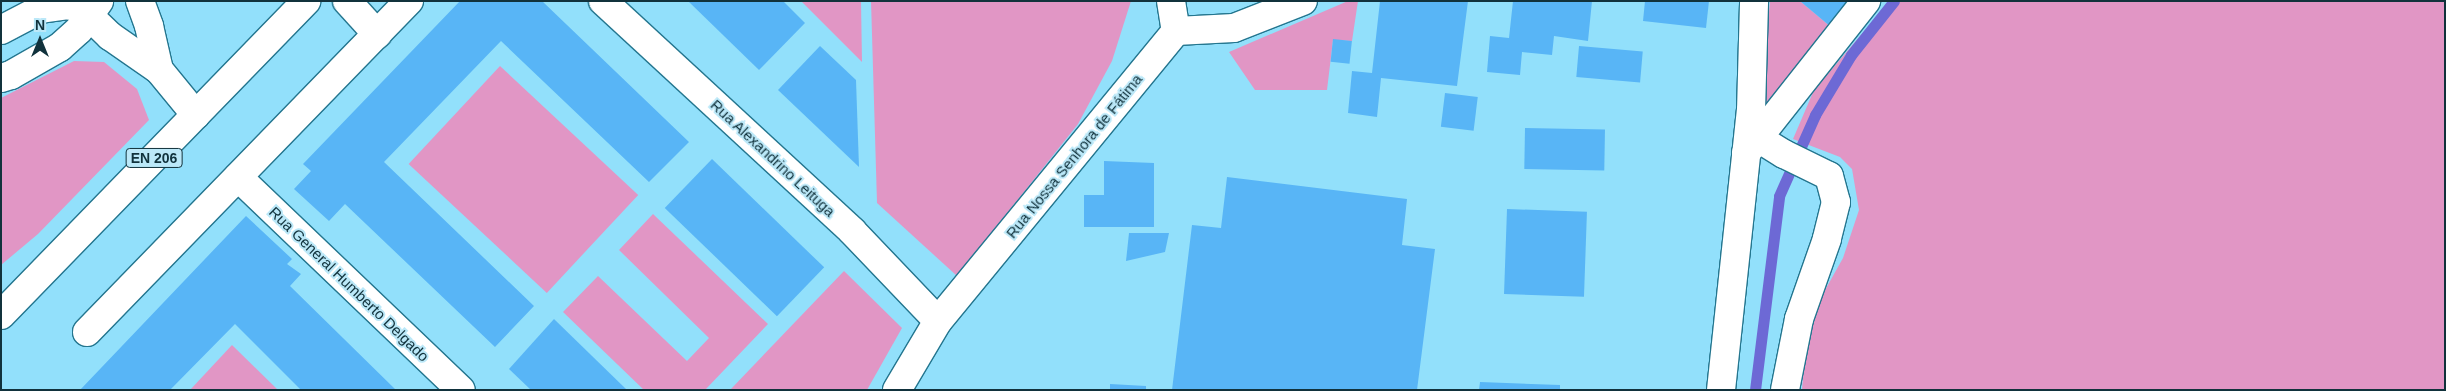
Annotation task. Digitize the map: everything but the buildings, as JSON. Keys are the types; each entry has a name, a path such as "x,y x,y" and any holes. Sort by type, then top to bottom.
{"street":[{"path":"140,1 150,26 159,70"},
{"name":"EN 206","path":"1,315 306,1"},
{"path":"347,1 377,34"},
{"path":"87,332 409,1"},
{"name":"Rua Alexandrino Leituga","path":"603,1 852,231 938,321"},
{"path":"1172,1 1176,31 1234,28 1303,1"},
{"path":"1721,390 1752,146 1754,1"},
{"path":"1752,146 1866,1"},
{"path":"1,30 41,9 68,5 82,9 98,6"},
{"path":"98,6 110,36 159,70 196,115"},
{"path":"1,78 60,47 79,30 98,6"},
{"name":"Rua Nossa Senhora de Fátima","path":"897,390 938,321 1176,31"},
{"path":"1752,146 1784,154 1829,176 1836,202 1827,239 1799,319 1785,390"},
{"name":"Rua General Humberto Delgado","path":"238,177 460,390"}],"shaded area":[{"path":"801,1 861,1 862,62"},
{"path":"871,1 1131,1 1112,61 1078,124 957,276 877,203"},
{"path":"1348,1 1358,1 1352,41 1333,40 1327,90 1255,90 1229,52"},
{"path":"1770,1 1800,1 1831,27 1770,104 1766,104 1762,102 1762,88"},
{"path":"1890,1 2445,1 2445,390 1802,390 1805,353 1815,308 1843,258 1859,210 1852,169 1840,157 1793,139 1814,90"},
{"path":"74,61 104,62 137,89 149,120 38,234 1,265 1,98"},
{"path":"500,66 638,195 547,293 409,164"},
{"path":"653,214 768,324 705,390 644,390 563,312 598,276 687,361 709,338 619,250"},
{"path":"844,271 902,328 867,390 730,390"},
{"path":"232,345 278,390 190,390"}],"waterway":[{"path":"1755,390 1779,196 1815,115 1851,55 1894,1"}]}
